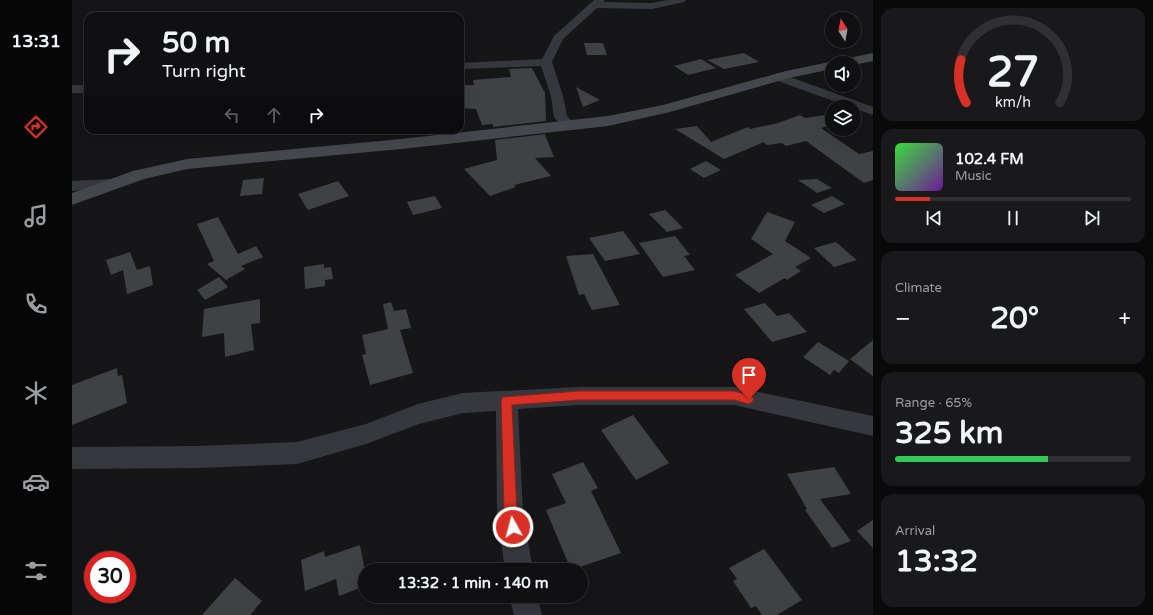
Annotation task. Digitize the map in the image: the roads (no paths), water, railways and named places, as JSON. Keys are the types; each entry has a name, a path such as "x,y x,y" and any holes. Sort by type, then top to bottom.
{"street":[{"path":"570,127 561,117 557,96 546,62 558,38 598,2 652,6 681,0"},
{"path":"861,59 873,57"},
{"path":"464,66 546,62"},
{"path":"72,198 163,168 187,164 570,127 635,116 665,109 779,76 825,66"},
{"path":"779,76 801,86 873,111"},
{"path":"72,89 84,89"},
{"path":"72,186 111,184"},
{"path":"72,458 197,457 297,453 366,434 418,414 456,405 507,400 579,396 734,396 873,426"},
{"path":"507,400 510,513 518,563"},
{"path":"525,603 528,615"}]}
